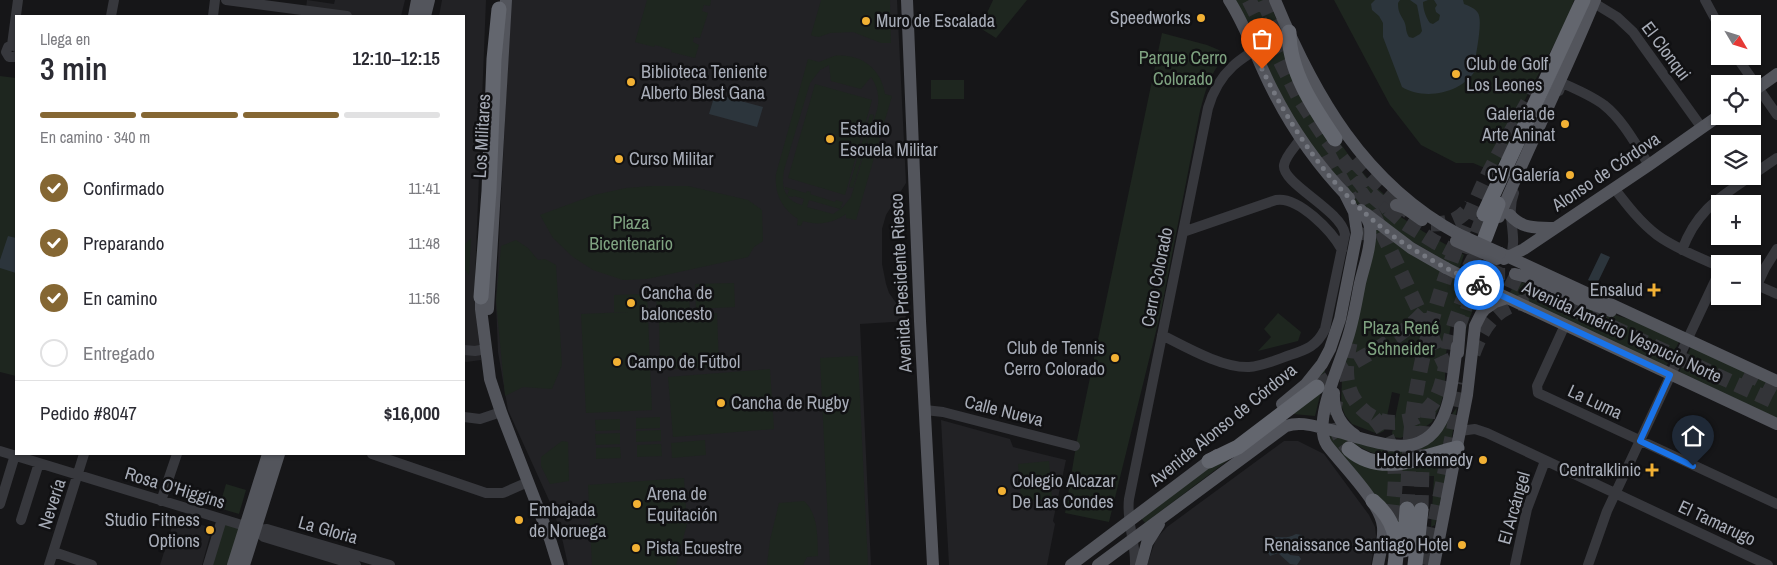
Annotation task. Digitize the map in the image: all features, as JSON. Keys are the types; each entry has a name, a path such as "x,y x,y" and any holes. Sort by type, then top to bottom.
{"highway":[{"path":"1484,214 1526,123 1591,1"},
{"path":"481,297 489,191 494,59 500,3"},
{"path":"1288,32 1297,72 1317,112 1335,139"},
{"path":"1488,238 1526,123"},
{"path":"1210,461 1244,442 1324,387"},
{"path":"1353,443 1367,461 1387,464 1400,463 1458,448"},
{"path":"1373,502 1383,510 1392,524 1397,541 1394,563"},
{"path":"1394,563 1414,510 1415,565"},
{"path":"1390,537 1394,563"}],"main road":[{"path":"414,15 417,0"},
{"path":"425,15 429,0"},
{"name":"Avenida Presidente Riesco","path":"906,0 924,410 934,565"},
{"name":"Avenida Américo Vespucio Norte","path":"1229,0 1244,25 1278,101 1301,138 1320,164 1361,210 1394,236 1446,268 1484,287 1777,424"},
{"name":"Avenida Américo Vespucio Norte","path":"1275,0 1288,32 1327,106 1358,151 1395,188 1457,238 1540,270 1777,380"},
{"path":"1562,82 1579,40 1591,1"},
{"name":"Los Militares","path":"485,334 493,251 500,3"},
{"path":"1488,238 1579,40"},
{"path":"1761,86 1777,74"},
{"name":"Alonso de Córdova","path":"1502,256 1537,240 1711,122"},
{"name":"Avenida Alonso de Córdova","path":"1071,565 1210,461 1298,392 1312,378 1327,354 1340,319 1357,233 1354,212 1344,192"},
{"path":"1396,205 1457,238"},
{"path":"1361,210 1369,221 1369,238 1344,338 1324,387 1322,428 1327,445 1373,502 1380,514 1383,538 1378,565"},
{"path":"1510,215 1519,223 1527,226 1554,228"},
{"path":"1353,443 1337,415 1334,403 1335,386 1362,240"},
{"path":"1537,240 1533,246 1532,255 1534,264 1540,270"},
{"path":"1515,274 1592,305 1643,318"},
{"name":"Los Militares","path":"481,297 490,379 558,565"},
{"path":"1434,565 1458,448 1471,366 1475,326 1480,314 1485,309 1495,302 1507,298"},
{"path":"1460,327 1457,346 1460,431"},
{"path":"1325,329 1328,337 1327,354"},
{"path":"1327,354 1344,338"},
{"name":"Avenida Alonso de Córdova","path":"1098,565 1281,429 1294,424 1322,428 1353,443 1404,446 1419,442 1440,425 1446,412 1457,346"},
{"path":"244,565 250,528 268,455"},
{"path":"233,565 250,528 279,455"},
{"path":"1141,565 1147,543 1164,517"}],"street":[{"path":"17,15 18,0"},
{"path":"111,15 114,0"},
{"path":"213,15 215,0"},
{"path":"226,0 310,14 328,15"},
{"path":"1705,0 1713,15"},
{"name":"El Clonqui","path":"1591,1 1617,17 1633,32 1702,128"},
{"name":"Cerro Colorado","path":"1136,565 1129,522 1129,499 1211,99 1225,73 1236,62 1288,32"},
{"path":"14,46 7,48 6,54 11,58 15,57"},
{"path":"1502,256 1513,245 1510,215 1513,196 1562,82 1591,97 1615,115 1649,165"},
{"path":"1761,97 1777,115"},
{"path":"1162,335 1219,361 1248,367 1261,365 1306,350 1317,342 1325,329 1345,234 1342,225 1333,215 1287,174 1284,166 1301,138"},
{"path":"1761,170 1777,158"},
{"path":"1682,250 1693,225 1705,210 1740,185"},
{"path":"1614,188 1646,226 1658,236 1711,264"},
{"path":"1308,194 1310,215"},
{"path":"1183,232 1278,200 1290,201 1328,231 1342,250"},
{"path":"1761,274 1777,249"},
{"path":"1590,565 1600,529 1711,287"},
{"path":"1761,287 1777,294"},
{"name":"La Luma","path":"1564,325 1536,386 1536,390 1539,393 1777,504"},
{"path":"465,350 486,349"},
{"name":"Calle Nueva","path":"924,410 943,412 1075,446"},
{"path":"465,417 480,419 501,412"},
{"name":"El Tamarugo","path":"1460,431 1468,429 1480,430 1768,565"},
{"name":"Rosa O'Higgins","path":"0,451 250,528"},
{"path":"0,504 15,455"},
{"name":"Nevería","path":"50,565 84,455"},
{"path":"162,501 177,455"},
{"path":"375,455 486,493 503,493 528,482"},
{"name":"El Arcángel","path":"1515,565 1528,509 1545,461"},
{"path":"21,520 39,463"},
{"path":"208,565 222,519"},
{"name":"La Gloria","path":"250,528 267,529 356,565"},
{"name":"La Gloria","path":"297,542 390,565"},
{"path":"54,552 92,565"}],"shaded area":[{"path":"307,0 334,4 335,0 405,0 401,15 305,15"},
{"path":"442,0 486,0 475,277 481,360 466,362 465,15 439,15"},
{"path":"511,0 897,0 906,183 886,215 882,229 882,264 889,293 909,321 860,324 871,565 568,565 553,509 508,410 498,352 496,301"},
{"path":"1375,0 1400,0 1398,9 1409,37 1413,38 1422,31 1417,5 1410,0 1428,0 1423,2 1424,8 1426,16 1430,23 1433,24 1439,20 1440,15 1436,12 1435,8 1437,5 1434,0 1463,0 1464,4 1472,7 1478,13 1479,17 1480,29 1475,62 1476,69 1462,84 1443,92 1421,93 1402,87 1383,37 1383,23 1372,10 1371,4"},
{"path":"715,94 763,107 757,127 709,114"},
{"path":"8,236 15,238 15,273 0,268 0,260"},
{"path":"1601,253 1610,257 1597,284 1588,280"},
{"name":"Colegio Alcazar De Las Condes","path":"941,420 1010,439 1013,447 1066,460 1053,521 1055,524 1047,565 949,565"},
{"path":"1284,441 1298,441 1324,454 1369,515 1375,527 1376,536 1371,565 1147,565 1156,539 1167,527"},
{"path":"175,517 212,528 202,565 160,565"},
{"path":"1296,534 1302,535 1305,539 1305,544 1301,549 1288,546 1286,551 1290,555 1299,556 1301,559 1297,565 1290,564 1278,553 1270,556 1264,546 1267,539 1288,537"}],"green space":[{"path":"647,0 711,0 710,6 704,5 702,11 708,13 700,38 694,37 693,42 699,45 695,58 671,52 672,50 655,45 654,47 635,42"},
{"path":"821,0 890,0 891,43 881,43 853,32 830,33 819,37 811,35"},
{"path":"993,0 1027,0 996,38 980,28"},
{"path":"1235,0 1268,0 1279,25 1278,30 1264,40 1256,39"},
{"name":"Club de Golf Los Leones","path":"1334,0 1574,0 1567,20 1520,109 1525,112 1494,172 1473,163 1456,163 1421,145 1390,105"},
{"name":"Parque Cerro Colorado","path":"1162,33 1207,45 1219,50 1224,58 1212,76 1200,111 1161,311 1109,522 1065,513 1077,440"},
{"path":"1282,43 1300,95 1329,144 1337,139 1370,181 1394,202 1390,210 1464,255 1459,269 1374,219 1355,202 1292,121 1262,54"},
{"path":"834,56 852,57 861,60 868,64 879,77 885,94 892,96 856,220 846,218 846,214 836,220 825,223 803,221 801,226 797,225 798,219 792,215 780,200 776,188 776,174 808,59 819,62","holes":["829,65 831,81 861,89 871,77 878,93 878,106 851,197 843,207 833,214 807,207 809,200 840,209 843,202 836,200 835,202 810,194 811,192 807,191 806,193 785,187 785,189 789,190 787,195 785,192 783,182 784,170 810,83 820,70","788,196 804,199 802,205 791,200"]},
{"path":"0,76 15,78 15,376 0,372"},
{"path":"931,80 964,80 964,99 931,99"},
{"name":"Estadio Escuela Militar","path":"815,84 872,100 845,195 788,178"},
{"path":"870,114 874,115 853,188 849,187"},
{"name":"Plaza Bicentenario","path":"688,186 748,200 762,210 763,241 754,247 748,257 647,279 623,280 593,270 573,257 553,238 540,215 594,195 626,188"},
{"name":"Plaza René Schneider","path":"1373,227 1481,291 1467,324 1464,341 1463,326 1451,324 1445,360 1445,389 1440,406 1432,422 1418,432 1400,438 1393,437 1392,433 1400,394 1392,392 1384,431 1378,434 1352,424 1345,415 1341,405 1342,379 1369,263"},
{"path":"471,238 469,275 465,269 465,244"},
{"path":"516,240 528,248 538,260 545,259 556,265 562,365 552,389 523,387 505,396 496,301 501,246"},
{"path":"1517,280 1556,297 1632,320 1680,340 1666,367 1509,294"},
{"path":"734,283 735,307 696,309 695,284"},
{"name":"Campo de Fútbol","path":"647,294 652,410 586,413 581,314 628,312 614,312 614,295"},
{"path":"689,295 690,311 657,312 656,296"},
{"path":"717,313 719,367 660,369 659,315"},
{"path":"1278,313 1301,332 1298,341 1258,351 1271,337 1264,329"},
{"path":"1692,345 1777,386 1777,418 1679,372"},
{"path":"858,356 868,565 830,565 820,358"},
{"path":"1325,368 1315,416 1293,414 1314,382"},
{"name":"Cancha de Rugby","path":"770,369 774,429 673,437 668,377"},
{"path":"1457,407 1451,442 1402,455 1378,454 1354,443 1347,451 1358,460 1451,452 1435,525 1431,527 1434,476 1401,477 1401,531 1333,445 1328,431 1401,449 1441,430"},
{"path":"660,417 660,428 636,429 636,418"},
{"path":"620,419 620,430 596,431 595,420"},
{"path":"661,430 661,441 636,442 636,431"},
{"path":"620,433 620,444 596,445 595,434"},
{"path":"705,440 706,455 672,458 671,443"},
{"path":"562,441 568,442 569,481 550,484 541,466 541,457"},
{"path":"661,444 662,456 637,457 637,445"},
{"path":"1247,446 1145,523 1140,517 1212,462"},
{"path":"620,447 621,458 596,459 596,448"},
{"path":"1049,461 1052,499 1021,502 1018,464"},
{"path":"684,478 687,524 676,565 592,565 588,485"},
{"path":"226,484 246,490 239,514 219,508"},
{"path":"804,501 815,520 818,556 807,557 803,565 767,565 770,540 779,503"},
{"path":"225,524 239,528 231,565 211,565"}],"tunnel":[{"path":"1249,0 1299,98 1324,136 1367,191 1403,222 1435,242 1510,280 1777,403"},
{"path":"1263,0 1285,50"},
{"path":"1407,509 1414,403 1427,339 1441,290 1458,242 1484,182 1535,89"},
{"path":"1328,154 1352,200"},
{"path":"1353,160 1382,189 1409,212"},
{"path":"1360,191 1367,201 1445,365"},
{"path":"1362,240 1369,220 1377,210 1389,205 1396,205"},
{"path":"1431,224 1443,223 1459,218 1471,205"},
{"path":"1469,255 1484,214"},
{"path":"1460,327 1488,244"},
{"path":"1482,261 1483,267 1496,274 1515,274"},
{"path":"1350,343 1347,377 1348,385 1355,401 1370,416 1380,420 1402,422 1413,419 1431,406 1440,389 1453,327 1475,267"},
{"path":"1473,354 1481,334 1493,318 1508,307 1529,301"},
{"path":"1317,387 1394,338 1427,309"},
{"path":"1745,372 1777,389"},
{"path":"1426,565 1463,383"},
{"path":"1336,400 1334,407 1335,426 1349,449"},
{"path":"1421,510 1422,467 1429,405"},
{"path":"1374,418 1384,431 1394,458 1395,486 1390,531"}],"way so far":[{"path":"1262,69 1292,125 1312,154 1361,210 1411,248 1479,285"}],"place":[{"name":"Speedworks","path":"1201,18"},
{"name":"Muro de Escalada","path":"866,21"},
{"name":"Club de Golf Los Leones","path":"1456,74"},
{"name":"Biblioteca Teniente Alberto Blest Gana","path":"631,82"},
{"name":"Galeria de Arte Aninat","path":"1565,124"},
{"name":"Estadio Escuela Militar","path":"830,139"},
{"name":"Curso Militar","path":"619,159"},
{"name":"CV Galería","path":"1570,175"},
{"name":"Ensalud","path":"1654,290"},
{"name":"Cancha de baloncesto","path":"631,303"},
{"name":"Club de Tennis Cerro Colorado","path":"1115,358"},
{"name":"Campo de Fútbol","path":"617,362"},
{"name":"Cancha de Rugby","path":"721,403"},
{"name":"Hotel Kennedy","path":"1483,460"},
{"name":"Centralklinic","path":"1652,470"},
{"name":"Colegio Alcazar De Las Condes","path":"1002,491"},
{"name":"Arena de Equitación","path":"637,504"},
{"name":"Embajada de Noruega","path":"519,520"},
{"name":"Studio Fitness Options","path":"210,530"},
{"name":"Renaissance Santiago Hotel","path":"1462,545"},
{"name":"Pista Ecuestre","path":"636,548"}],"route":[{"path":"1479,285 1670,375 1640,441 1693,466"}]}
